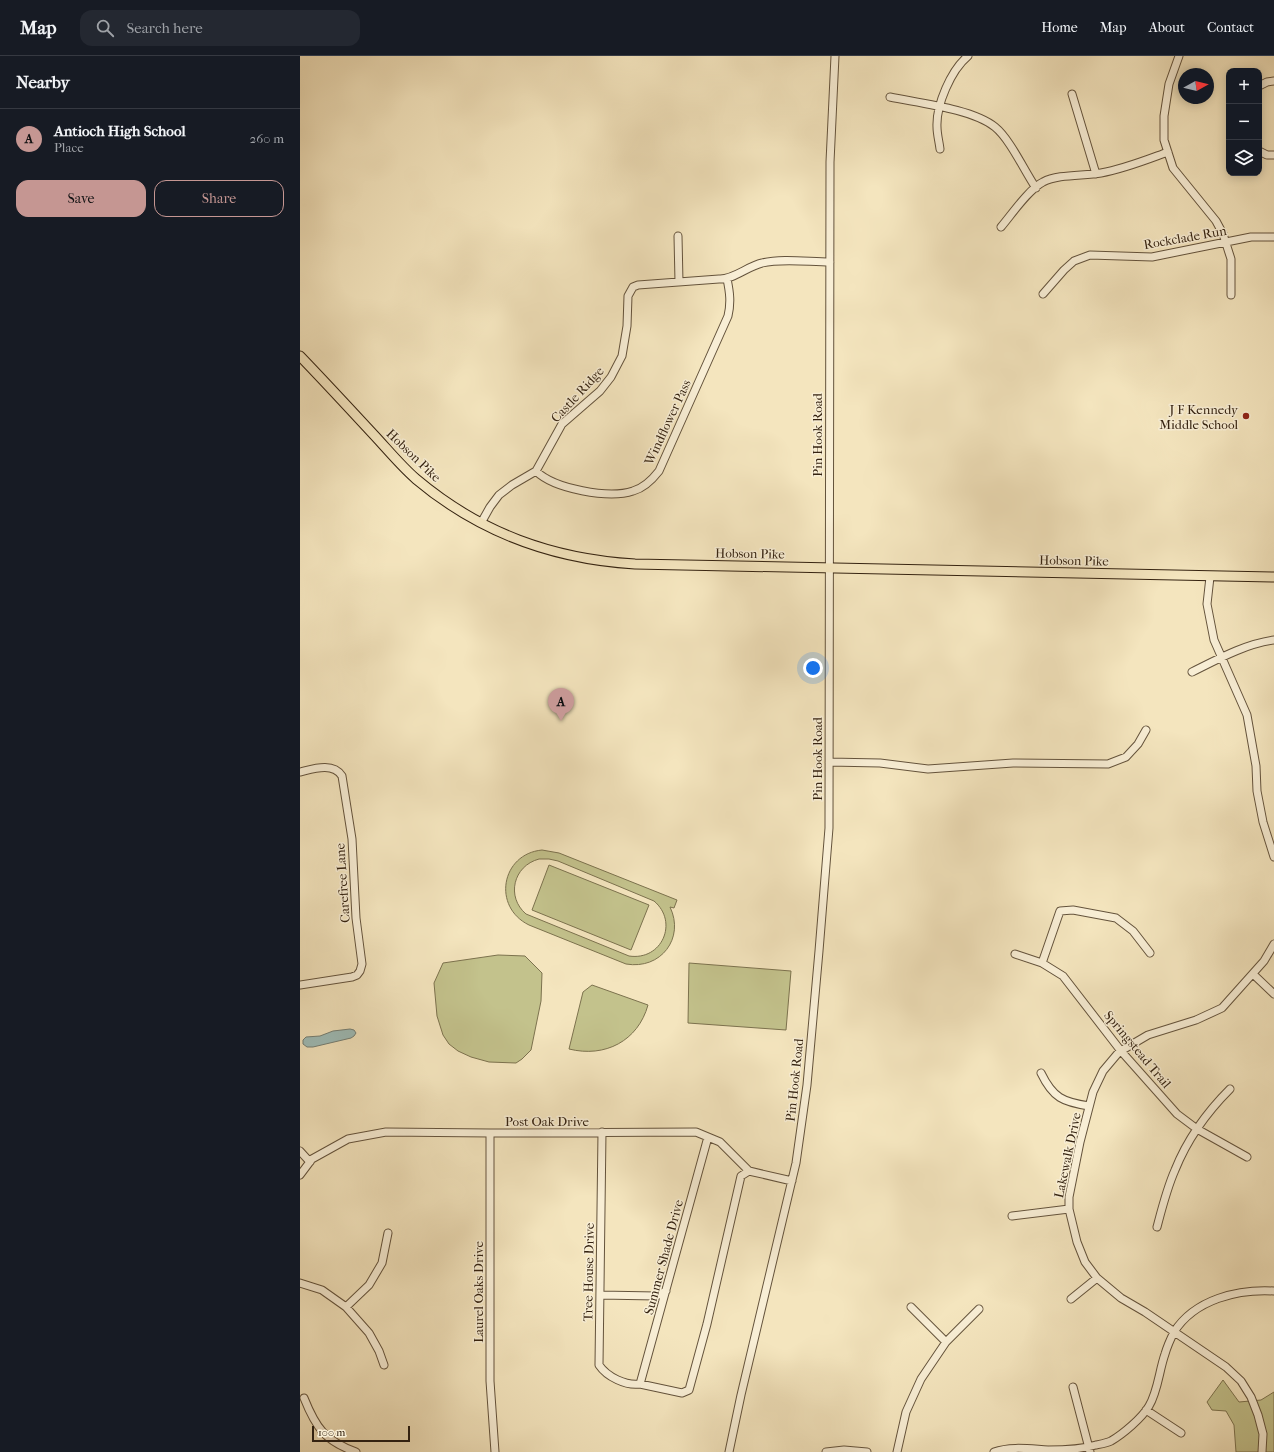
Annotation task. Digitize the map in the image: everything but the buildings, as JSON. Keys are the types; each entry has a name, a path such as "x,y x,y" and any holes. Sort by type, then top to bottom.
{"main road":[{"name":"Hobson Pike","path":"300,356 416,478 445,501 481,523 518,540 543,549 575,557 607,562 1210,577 1274,577"}],"street":[{"name":"Pin Hook Road","path":"729,1452 796,1162 807,1086 829,828 830,162 835,56"},
{"path":"940,149 936,126 939,107 948,84 963,60 968,56"},
{"path":"1179,56 1169,84 1164,116 1164,140 1173,168 1216,221 1223,234 1231,259 1231,295"},
{"path":"1262,84 1274,81"},
{"path":"1072,94 1096,174"},
{"path":"890,97 939,107 981,118 996,128 1012,148 1036,188"},
{"path":"1001,227 1027,196 1042,182 1058,177 1096,174 1127,167 1168,152"},
{"path":"1262,152 1268,155 1274,155"},
{"path":"678,236 679,282"},
{"name":"Rockclade Run","path":"1043,294 1074,261 1090,255 1152,257 1251,238 1274,238"},
{"name":"Castle Ridge","path":"536,471 562,424 600,391 617,368 622,356 625,342 627,307 630,290 633,287 638,285 727,279 748,268 768,262 830,262"},
{"name":"Windflower Pass","path":"536,471 555,483 571,488 604,494 633,491 650,482 659,471 728,316 730,295 727,279"},
{"path":"481,523 490,506 499,495 512,485 536,471"},
{"path":"1210,577 1207,604 1214,640 1247,715 1256,766 1257,792 1263,822 1274,857"},
{"path":"1192,672 1222,657 1259,642 1274,640"},
{"path":"829,762 880,763 928,769 1013,763 1108,764 1126,757 1138,744 1146,730"},
{"name":"Carefree Lane","path":"300,772 331,768 340,773 343,779 352,839 356,918 362,964 357,975 352,977 300,985"},
{"path":"1042,963 1060,911 1073,910 1116,918 1133,931 1150,953"},
{"name":"Lakewalk Drive","path":"1262,1452 1263,1434 1258,1415 1251,1397 1241,1381 1226,1367 1121,1298 1096,1278 1085,1262 1079,1249 1069,1210 1069,1197 1089,1106 1093,1092 1103,1071 1122,1050 1148,1035 1196,1020 1222,1008 1264,961 1274,944"},
{"name":"Springstead Trail","path":"1015,954 1042,963 1063,976 1122,1050 1177,1114 1197,1129 1248,1157"},
{"path":"1253,974 1274,994"},
{"path":"1041,1073 1051,1091 1060,1098 1073,1104 1089,1106"},
{"path":"1157,1227 1175,1170 1197,1129 1215,1105 1230,1089"},
{"name":"Post Oak Drive","path":"300,1175 312,1159 348,1139 386,1132 696,1132 720,1142 749,1171"},
{"name":"Tree House Drive","path":"602,1132 599,1365 603,1372 634,1385 640,1384 682,1393 689,1390 707,1324 741,1176 749,1171"},
{"name":"Laurel Oaks Drive","path":"490,1133 490,1381 495,1452"},
{"name":"Summer Shade Drive","path":"640,1384 708,1137"},
{"path":"300,1151 310,1162"},
{"path":"749,1171 792,1181"},
{"path":"1012,1216 1069,1210"},
{"path":"346,1306 369,1285 382,1263 388,1233"},
{"path":"1071,1300 1096,1278"},
{"path":"300,1283 322,1290 346,1306 369,1333 379,1351 384,1365"},
{"path":"600,1295 656,1296 666,1291"},
{"path":"994,1452 1018,1448 1089,1450 1110,1442 1131,1426 1149,1407 1165,1354 1174,1332 1197,1308 1222,1297 1245,1292 1274,1291"},
{"path":"911,1307 946,1342"},
{"path":"897,1452 906,1412 921,1379 946,1342 979,1309"},
{"path":"1073,1387 1089,1450"},
{"path":"304,1398 312,1418 319,1428 339,1449 356,1452"},
{"path":"1146,1410 1182,1433"},
{"path":"826,1452 844,1450 867,1452"}],"shaded area":[{"path":"542,850 559,853 677,900 674,908 670,907 674,919 674,930 672,940 667,949 659,957 650,962 639,965 626,964 529,925 517,917 510,906 506,894 506,882 510,871 517,861 528,854","holes":["539,859 558,861 654,901 661,910 665,919 666,929 658,946 641,956 629,956 526,914 520,907 514,891 518,875 523,868 530,863"]},
{"path":"549,865 649,905 631,950 532,910"},
{"path":"498,955 525,956 542,973 541,1001 531,1050 516,1063 489,1062 471,1057 458,1051 449,1044 443,1035 437,1016 434,983 443,963"},
{"path":"689,963 791,971 786,1030 688,1023"},
{"path":"592,985 648,1005 643,1018 636,1028 628,1037 618,1044 607,1049 595,1051 569,1049 583,992"},
{"path":"1223,1380 1239,1402 1261,1400 1274,1392 1274,1452 1236,1452 1234,1425 1226,1411 1212,1410 1207,1402"}],"water":[{"path":"354,1030 356,1033 351,1038 313,1047 307,1047 303,1044 303,1040 306,1037 320,1036 333,1031"}],"place":[{"name":"J F Kennedy Middle School","path":"1246,416"},
{"name":"Antioch High School","path":"561,721"}]}
